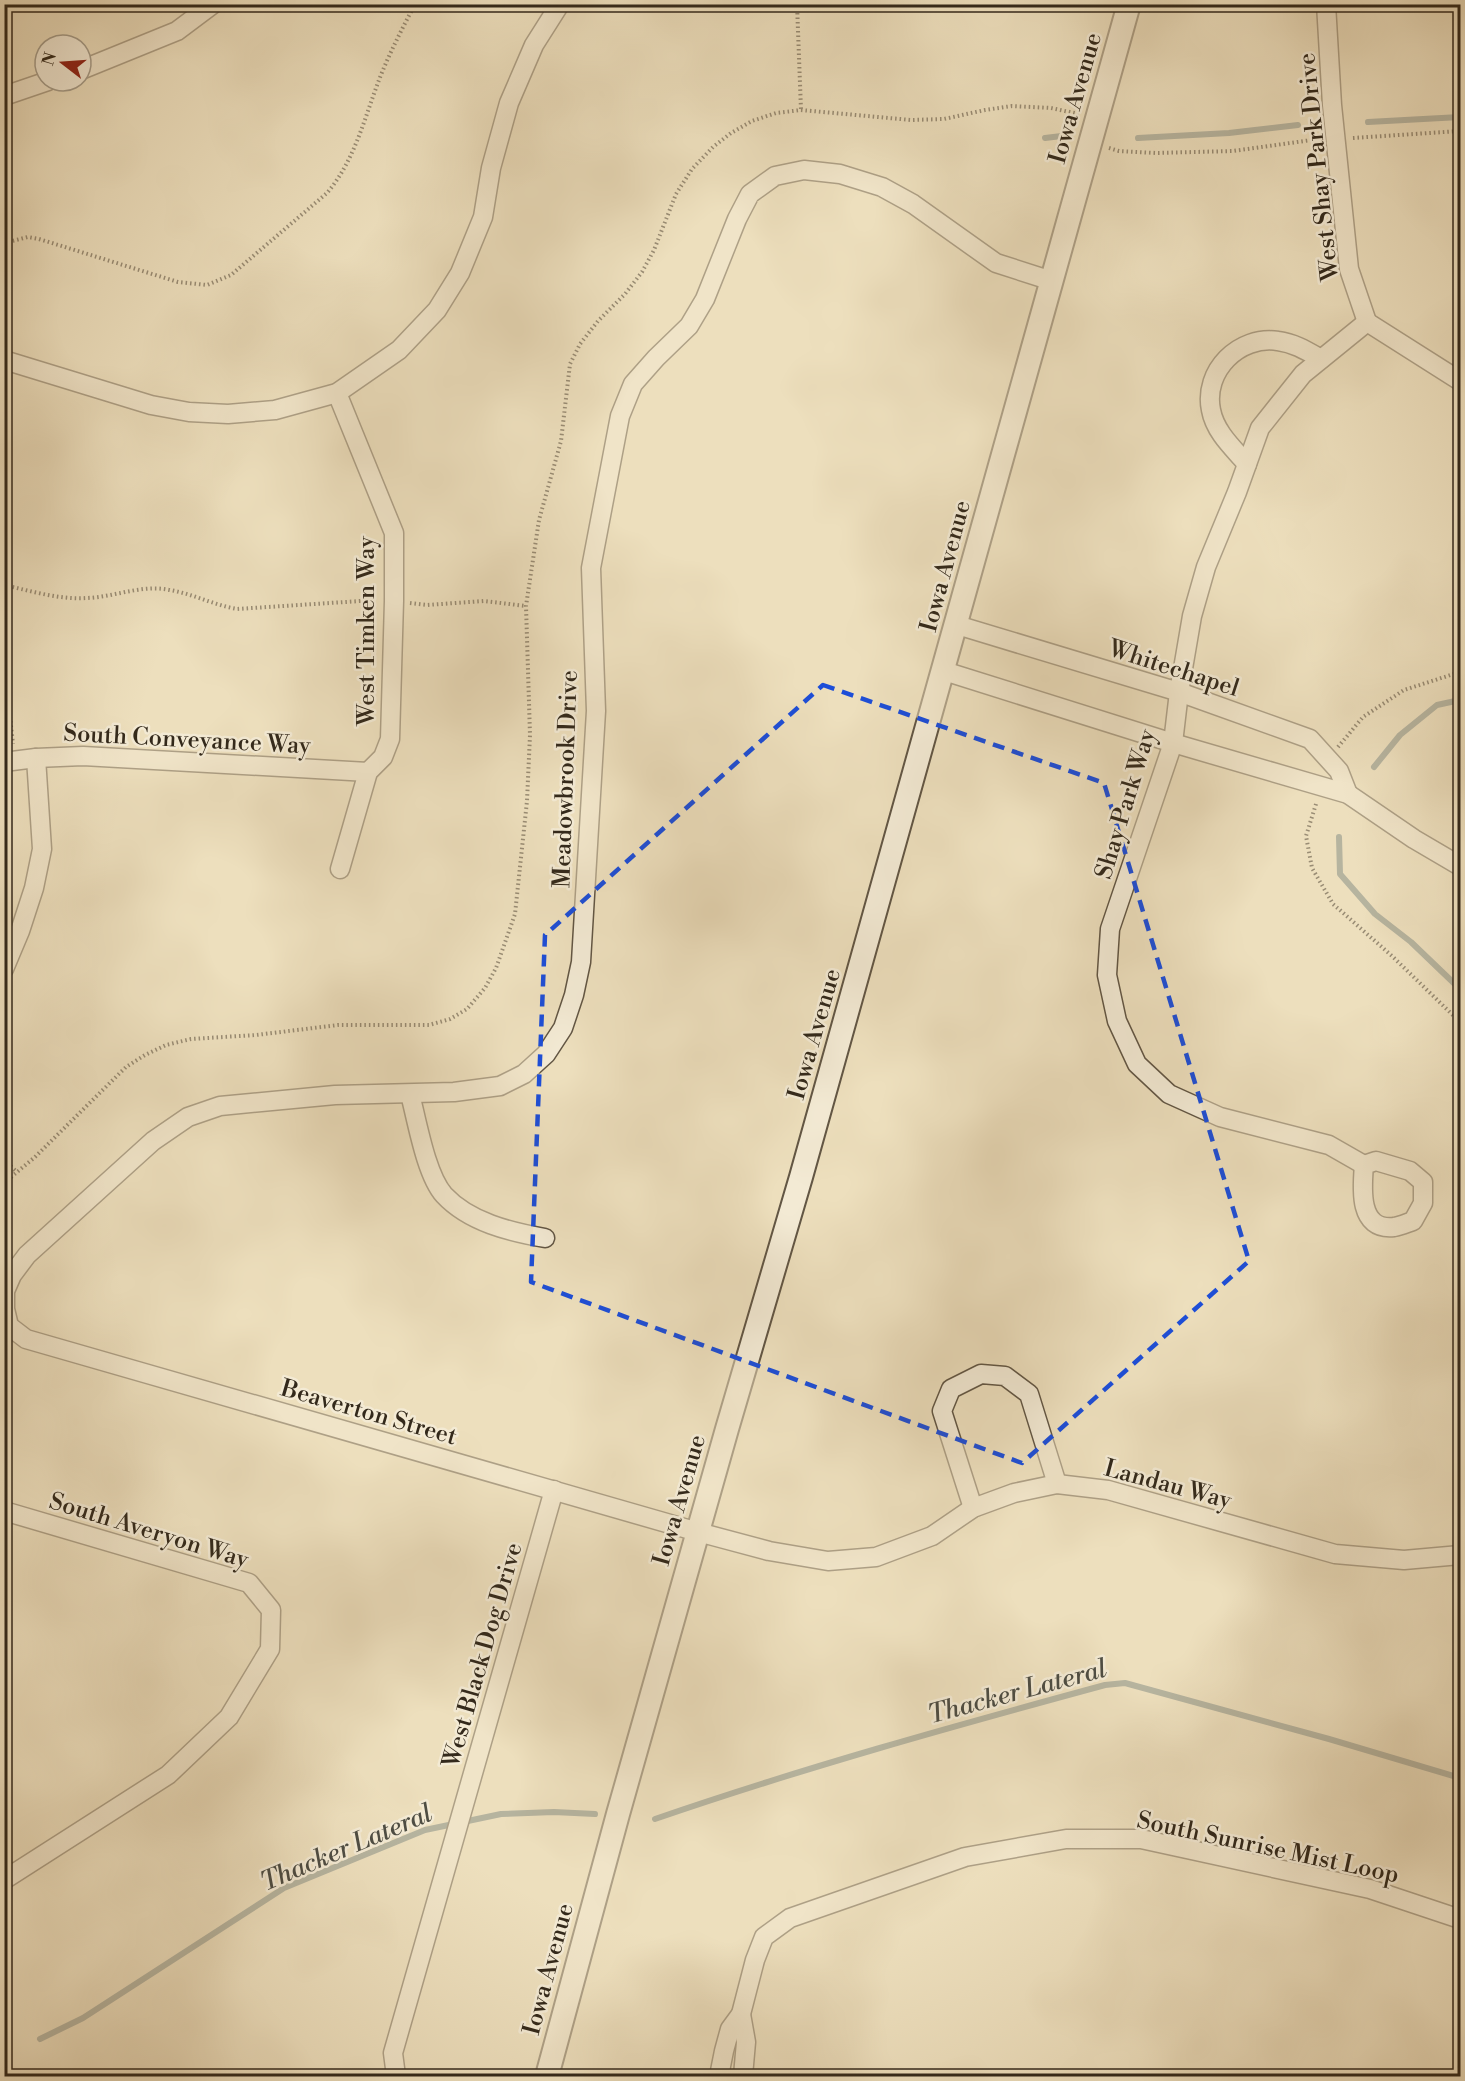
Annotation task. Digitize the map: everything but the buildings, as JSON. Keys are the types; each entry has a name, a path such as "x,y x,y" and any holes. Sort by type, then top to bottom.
{"street":[{"path":"93,65 177,31 213,4"},
{"path":"4,360 151,405 189,412 228,414 275,410 337,393 399,350 437,310 460,273 483,217 491,168 509,103 534,45 560,4"},
{"name":"Iowa Avenue","path":"547,2076 618,1814 801,1178 1129,4"},
{"name":"West Shay Park Drive","path":"1326,4 1349,269 1367,322"},
{"path":"4,96 33,86"},
{"name":"Meadowbrook Drive","path":"26,1339 9,1326 5,1309 5,1291 12,1275 27,1255 153,1141 188,1117 220,1106 335,1095 454,1092 500,1086 525,1074 546,1054 563,1028 574,995 580,963 595,723 591,568 620,416 633,384 689,326 705,299 737,219 750,194 775,176 804,170 840,174 882,187 914,204 996,263 1052,281"},
{"path":"1367,322 1461,381"},
{"name":"Shay Park Way","path":"1364,1165 1329,1145 1220,1117 1169,1094 1137,1064 1117,1021 1107,975 1110,929 1173,743 1192,616 1206,567 1260,428 1303,374 1367,322"},
{"path":"1247,464 1226,440 1211,410 1211,392 1220,366 1240,348 1252,342 1268,340 1291,344 1320,359"},
{"name":"West Timken Way","path":"337,393 394,533 390,739 383,758 368,772 340,869"},
{"name":"Whitechapel","path":"957,625 1179,692 1310,739 1339,771 1348,794"},
{"path":"944,671 1173,743 1348,794 1414,839 1461,866"},
{"name":"South Conveyance Way","path":"9,761 82,756 368,772"},
{"path":"4,969 20,931 34,888 42,849 36,758"},
{"path":"410,1094 426,1159 443,1194 467,1214 515,1233 545,1238"},
{"name":"Beaverton Street","path":"26,1339 698,1532"},
{"path":"973,1509 942,1411 951,1389 981,1374 1005,1376 1029,1394 1057,1484"},
{"name":"Landau Way","path":"698,1532 769,1551 828,1561 876,1557 932,1536 973,1509 1014,1493 1057,1484 1108,1490 1335,1554 1404,1560 1461,1555"},
{"name":"West Black Dog Drive","path":"396,2076 393,2053 554,1491"},
{"name":"South Averyon Way","path":"4,1511 249,1583 271,1610 270,1649 229,1717 168,1775 4,1880"},
{"name":"South Sunrise Mist Loop","path":"719,2076 730,2029 741,2014 755,1960 764,1937 790,1918 964,1857 1066,1839 1141,1839 1370,1889 1461,1919"},
{"name":"South Sunrise Mist Loop","path":"741,2014 746,2042 743,2076"}],"path":[{"path":"4,243 28,237 39,239 192,285 207,285 231,275 327,193 339,178 351,158 393,46 415,4"},
{"path":"797,4 801,110"},
{"path":"4,1183 35,1157 126,1067 166,1045 191,1039 256,1035 338,1025 429,1025 450,1019 467,1009 485,988 496,968 515,914 527,801 530,735 526,606 539,520 561,441 570,364 580,344 598,321 625,294 642,272 654,250 676,194 692,169 713,147 752,121 801,110 911,120 944,119 1012,106 1051,108 1097,119"},
{"path":"1091,142 1119,151 1156,153 1233,151 1309,140 1461,131"},
{"path":"4,585 68,597 87,598 146,589 170,589 218,606 237,609 366,600 427,605 500,602 526,606"},
{"path":"4,611 10,586"},
{"path":"4,663 9,761"},
{"path":"1330,761 1335,750 1363,717 1404,690 1461,672"},
{"path":"1320,786 1306,836 1312,868 1322,886 1333,903 1461,1022"},
{"path":"4,1160 17,1172"}],"highlighted area":[{"path":"823,685 1104,783 1249,1261 1022,1463 531,1282 545,935"}],"waterway":[{"path":"1368,122 1460,117"},
{"path":"1138,138 1229,133 1298,125"},
{"path":"1045,138 1070,135"},
{"name":"Thacker Lateral","path":"1374,767 1400,735 1437,705 1460,700"},
{"name":"Thacker Lateral","path":"1339,837 1340,874 1375,914 1411,942 1460,989"},
{"name":"Thacker Lateral","path":"655,1819 879,1748 1105,1685 1125,1683 1460,1778"},
{"name":"Thacker Lateral","path":"40,2039 83,2018 284,1888 425,1830 501,1814 554,1812 595,1814"}]}
